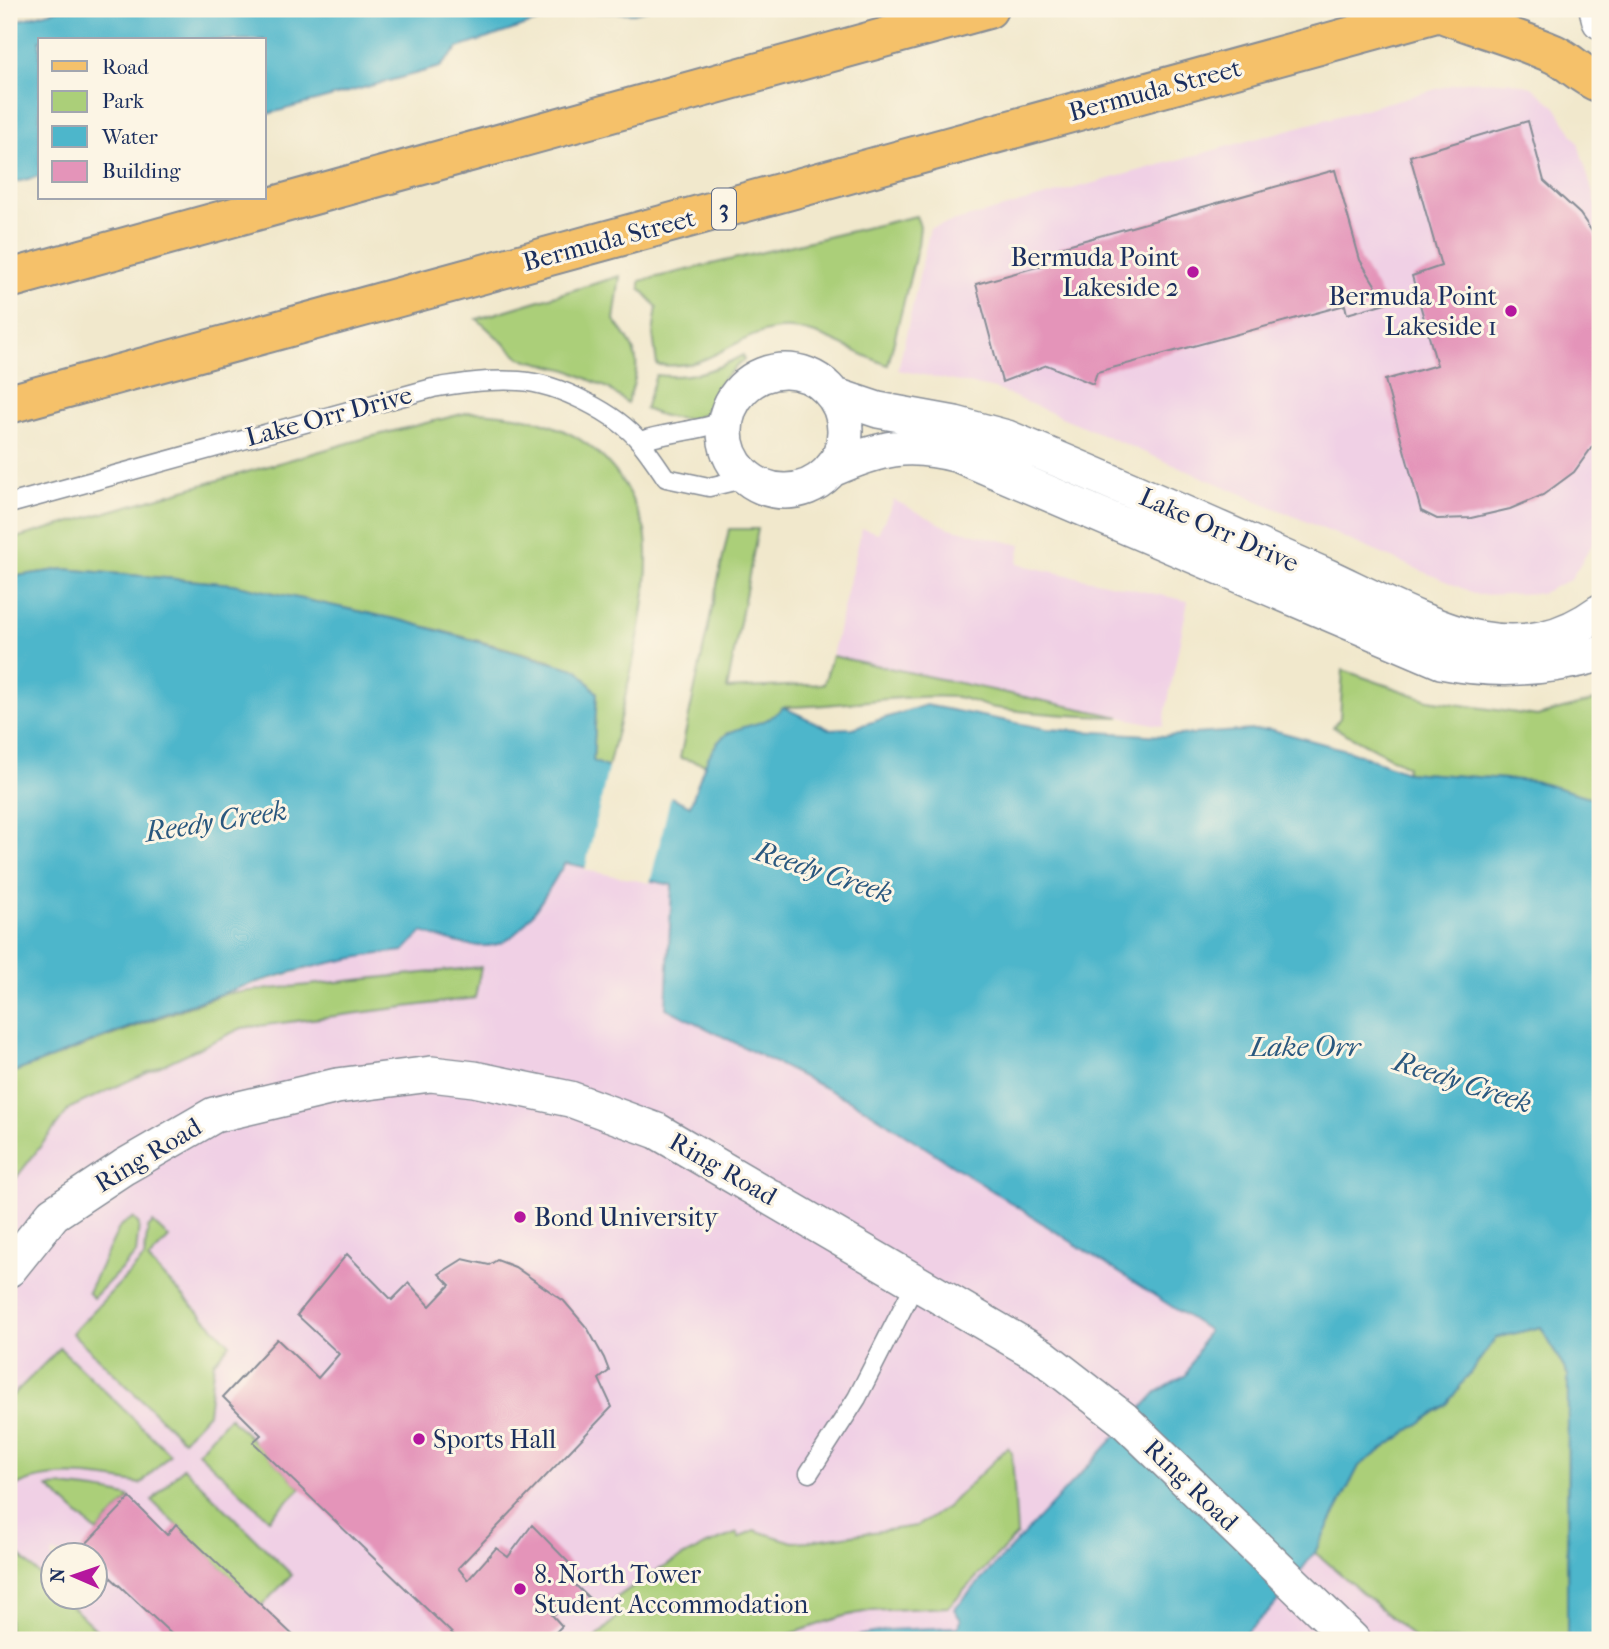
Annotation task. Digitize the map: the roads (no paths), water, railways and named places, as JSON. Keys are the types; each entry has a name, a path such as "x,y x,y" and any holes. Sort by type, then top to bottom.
{"main road":[{"path":"9,279 988,9"},
{"path":"1445,11 1546,51 1565,60 1588,79 1600,83"},
{"name":"Bermuda Street","path":"9,404 1445,11"}],"street":[{"path":"1597,9 1600,21"},
{"path":"771,373 800,373 818,381 840,406 845,432 844,444 832,469 819,481 802,489 783,491 764,487 747,478 729,452 726,421 733,402 745,386 771,373"},
{"name":"Lake Orr Drive","path":"833,395 890,413 955,424 1007,438 1372,597 1478,639 1527,643 1547,640 1572,630 1600,612"},
{"name":"Lake Orr Drive","path":"832,469 878,450 895,447 914,446 959,454 1441,661 1490,668 1535,668 1569,663 1600,654"},
{"name":"Ring Road","path":"9,1269 53,1214 124,1167 214,1115 337,1086 431,1074 474,1079 531,1091 630,1119 657,1131 1042,1356 1123,1419 1352,1640"}],"lane":[{"name":"Lake Orr Drive","path":"9,504 433,388 475,381 521,381 566,393 605,412 640,441 666,478 709,487 747,478"},
{"path":"640,441 665,433 700,430 726,421"},
{"path":"809,1473 856,1398 916,1282"}],"water":[{"path":"60,9 649,9 633,13 566,12 458,48 440,67 266,114 266,38 38,38 38,177 9,184 9,23"},
{"name":"Lake Orr","path":"64,569 233,584 404,621 578,670 597,693 593,761 690,806 709,756 721,738 770,718 783,707 829,729 853,728 926,705 1047,729 1164,736 1269,729 1350,751 1406,772 1534,781 1600,800 1600,1640 1567,1640 1568,1375 1541,1327 1496,1338 1447,1404 1359,1466 1315,1552 1273,1607 1238,1640 838,1640 888,1630 958,1627 961,1620 954,1609 1157,1392 1186,1375 1208,1330 861,1106 666,1008 672,885 565,863 529,919 501,943 472,945 422,932 404,951 354,958 253,983 9,1074 9,577"}],"place":[{"name":"Bermuda Point Lakeside 2","path":"1193,272"},
{"name":"Bermuda Point Lakeside 1","path":"1511,311"},
{"name":"Bond University","path":"520,1217"},
{"name":"Sports Hall","path":"419,1439"},
{"name":"8. North Tower Student Accommodation","path":"520,1589"}],"water label":[{"name":"Reedy Creek","path":"216,821"},
{"name":"Reedy Creek","path":"824,872"},
{"name":"Reedy Creek","path":"1463,1082"}]}
